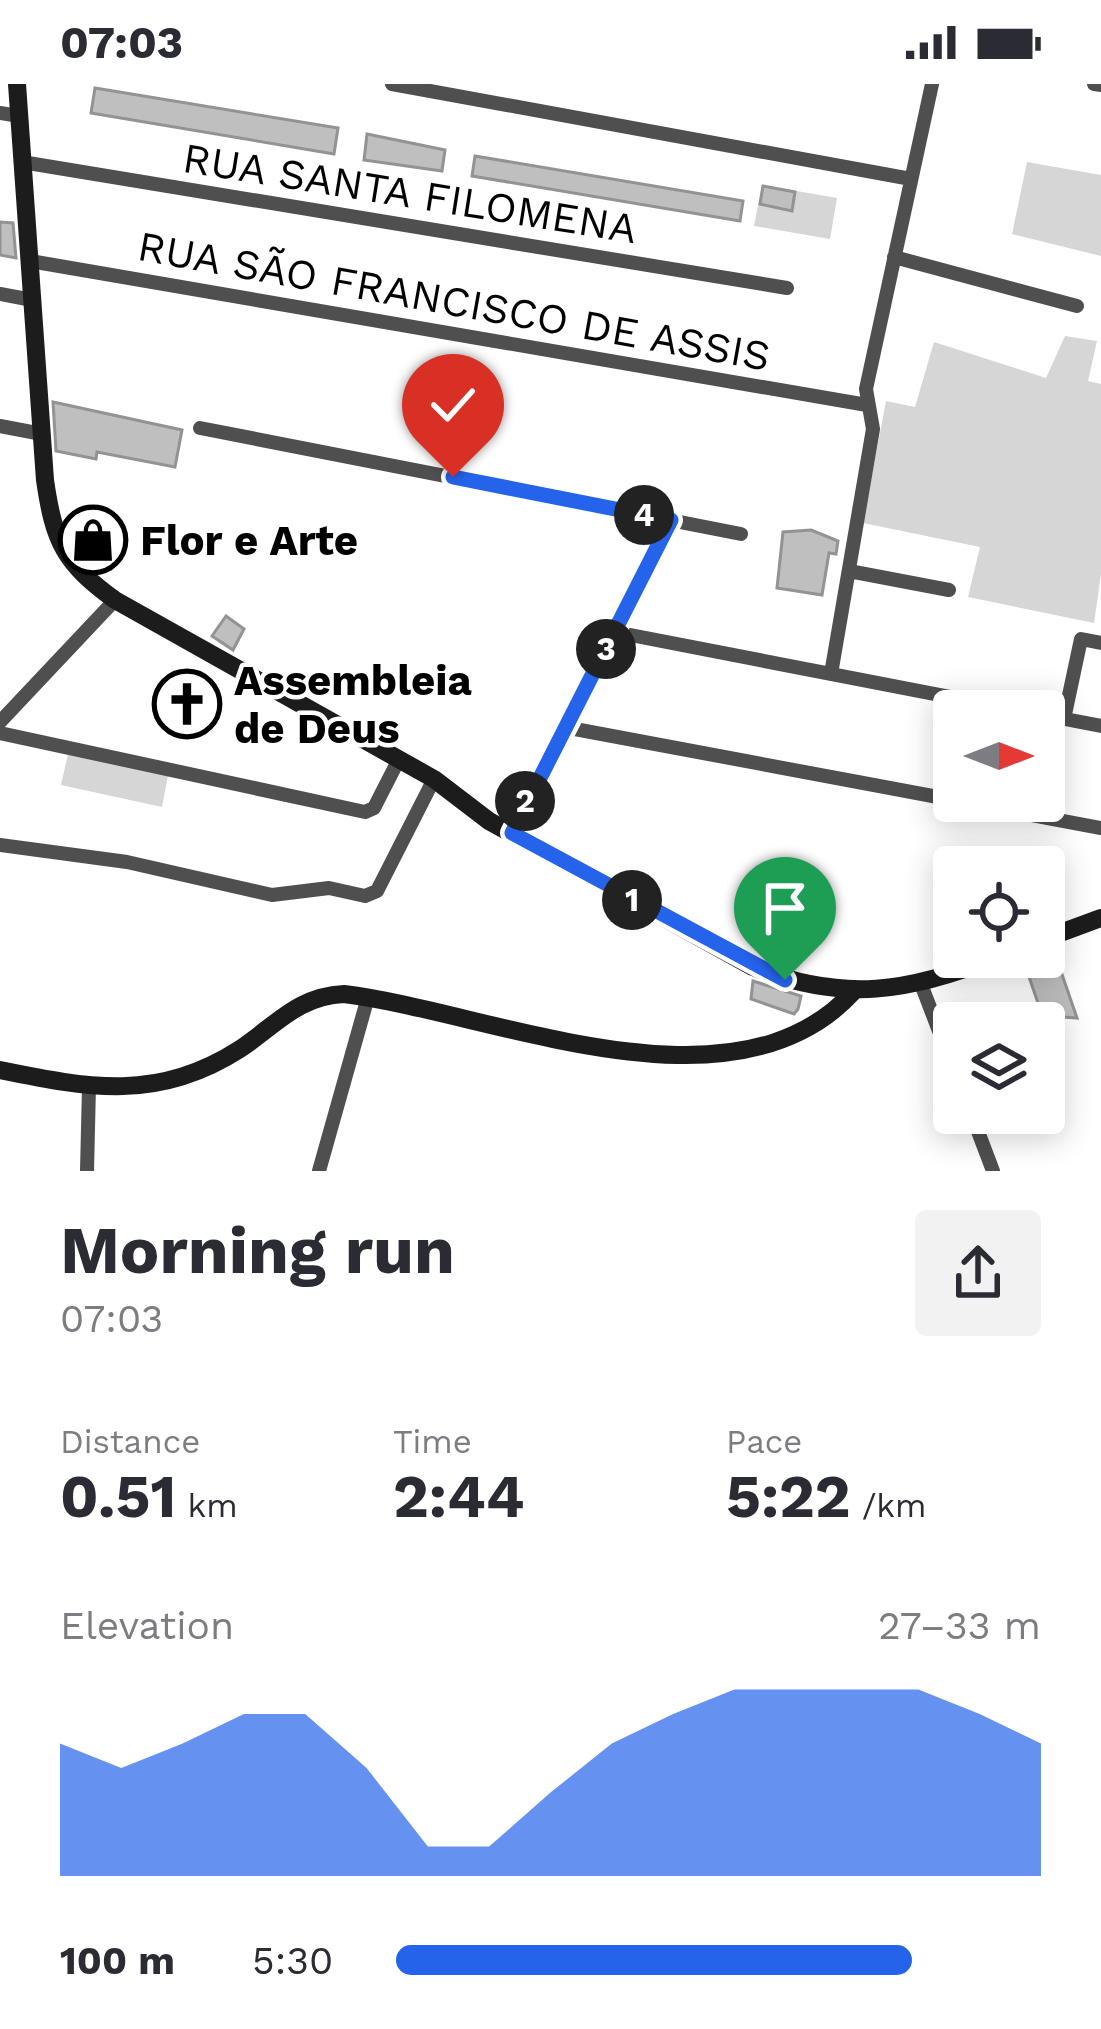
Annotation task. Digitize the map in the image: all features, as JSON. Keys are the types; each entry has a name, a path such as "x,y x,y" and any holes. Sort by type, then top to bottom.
{"main road":[{"path":"17,84 10,114 22,162 51,524 76,572 115,600 434,779 512,833 754,967 853,992 938,978"},
{"path":"1065,931 1101,918"},
{"path":"814,1019 824,988"},
{"path":"0,1070 130,1089 164,1082 227,1057 306,1000 331,995 368,998 674,1058 740,1052 814,1019 853,992"}],"street":[{"path":"392,84 911,178"},
{"path":"831,674 874,429 866,389 932,84"},
{"name":"RUA SANTA FILOMENA","path":"22,162 787,288"},
{"path":"894,257 1076,306"},
{"name":"RUA SÃO FRANCISCO DE ASSIS","path":"30,262 867,405"},
{"path":"0,294 32,300"},
{"path":"0,426 42,434"},
{"path":"200,428 741,534"},
{"path":"512,833 671,520"},
{"path":"849,571 950,590"},
{"path":"0,722 115,600"},
{"path":"615,632 933,694"},
{"path":"1065,714 1081,639 1101,643"},
{"path":"0,701 18,705"},
{"path":"1065,719 1101,726"},
{"path":"564,727 933,797"},
{"path":"0,733 365,812 374,808 399,759"},
{"path":"0,845 127,862 272,895 329,888 365,896 377,891 434,779"},
{"path":"1065,821 1101,828"},
{"path":"921,984 933,1015"},
{"path":"319,1171 368,998"},
{"path":"87,1171 89,1086"},
{"path":"978,1134 993,1171"}],"shaded area":[{"path":"1027,162 1101,175 1101,256 1012,234"},
{"path":"762,185 837,198 830,239 754,226"},
{"path":"1065,336 1097,341 1088,381 1101,384 1101,574 1094,623 968,597 980,547 863,523 886,401 915,407 934,342 1046,378"},
{"path":"68,754 168,776 162,807 61,785"}],"building":[{"path":"95,88 338,128 334,154 91,113"},
{"path":"367,134 445,150 442,171 364,160"},
{"path":"475,156 743,201 740,221 472,176"},
{"path":"763,186 795,192 792,211 760,204"},
{"path":"0,222 13,223 16,258 0,255"},
{"path":"53,402 182,430 175,467 97,452 96,459 56,451"},
{"path":"811,530 838,541 836,554 829,553 822,595 777,588 783,532"},
{"path":"226,616 244,629 233,650 212,636"},
{"name":"Assembleia de Deus","path":"188,687 201,694 187,722 173,713"},
{"path":"773,923 792,928 786,942 801,955 762,945"},
{"path":"1029,978 1063,978 1077,1018 1065,1017 1065,1002 1038,1002"},
{"path":"753,981 801,996 798,1009 794,1014 751,999"}],"place":[{"name":"Flor e Arte","path":"93,540"},
{"name":"Assembleia de Deus","path":"187,704"}],"route":[{"path":"453,477 671,520 512,833 785,980"}]}
